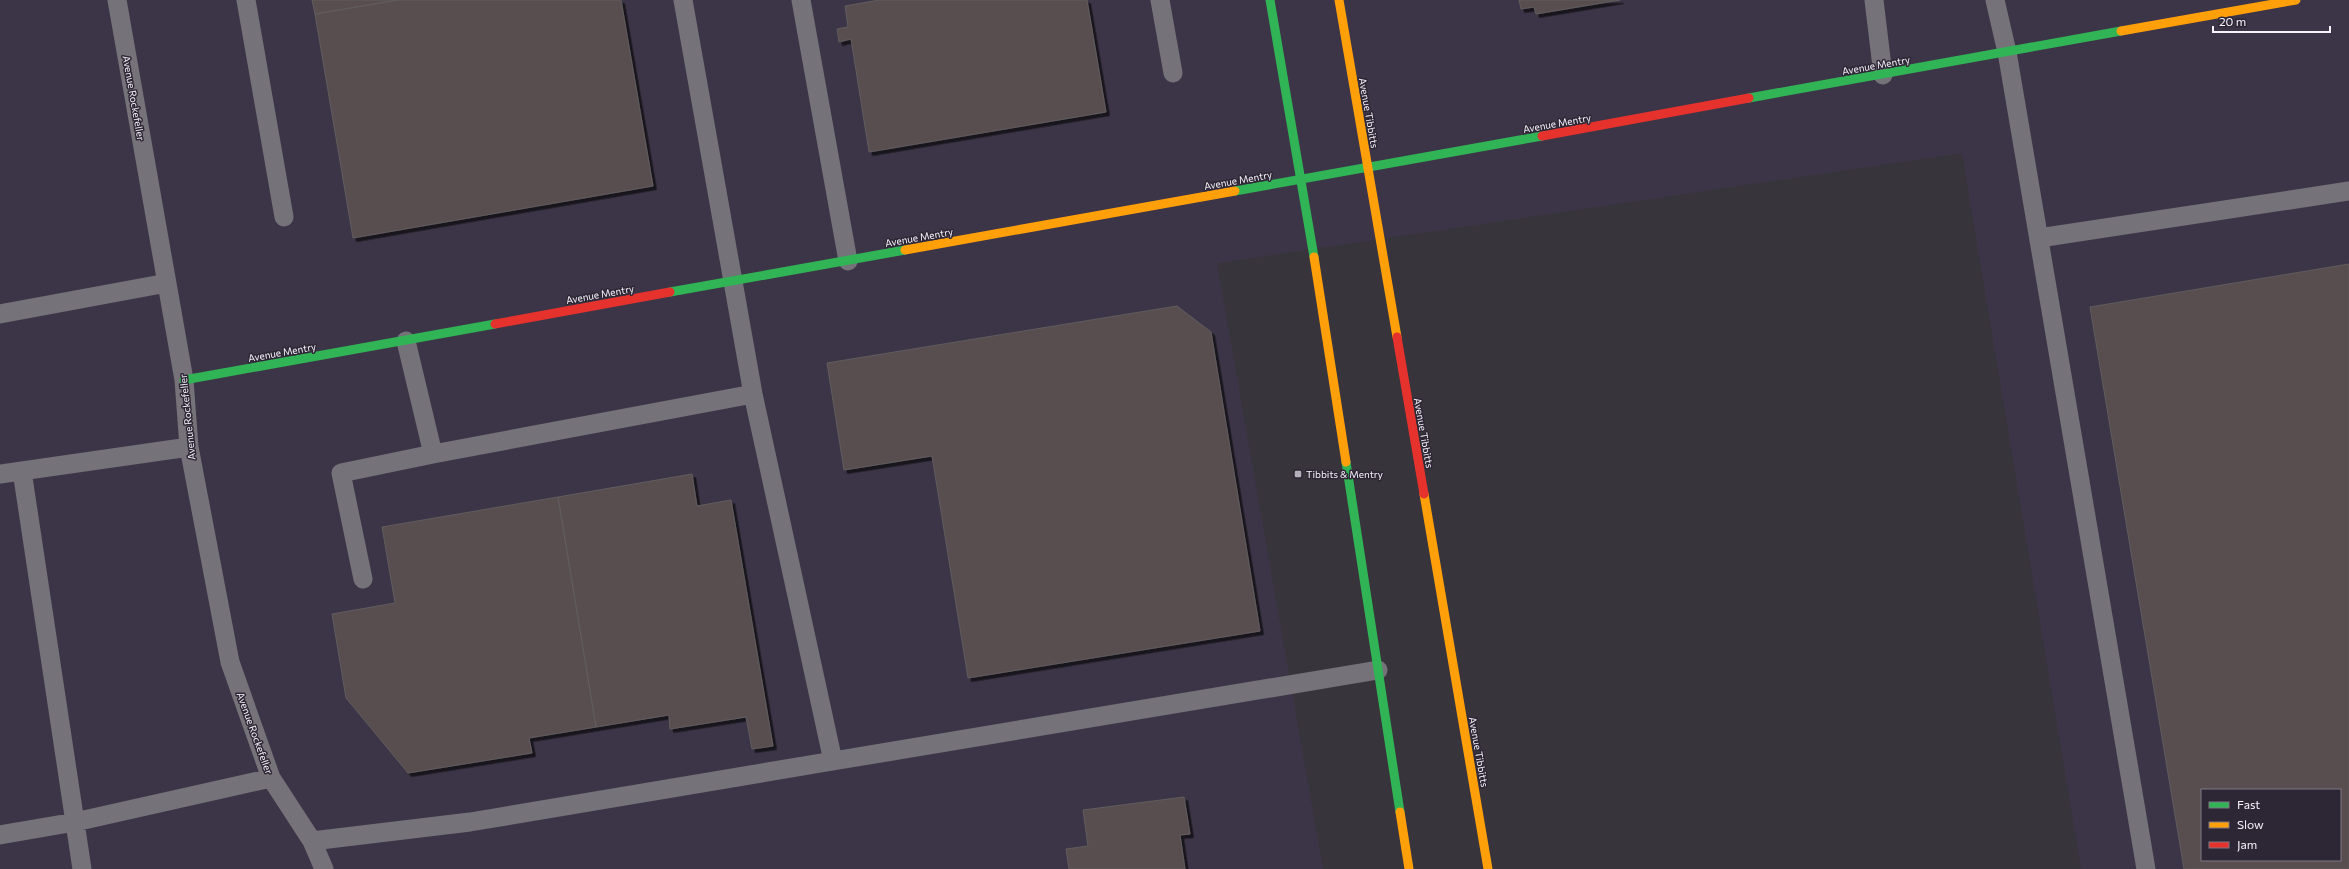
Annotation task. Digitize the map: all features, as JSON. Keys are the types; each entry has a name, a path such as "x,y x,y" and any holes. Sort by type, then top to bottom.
{"street":[{"path":"1270,0 1302,180 1409,869"},
{"name":"Avenue Tibbitts","path":"1339,0 1488,869"},
{"name":"Avenue Mentry","path":"184,380 1367,169 2296,0"}],"lane":[{"name":"Avenue Rockefeller","path":"117,0 184,380 189,447 230,662 271,778 312,841 324,869"},
{"path":"246,0 284,217"},
{"path":"682,0 753,394 833,761"},
{"path":"801,0 848,261"},
{"path":"1160,0 1173,73"},
{"path":"1874,0 1883,75"},
{"path":"1995,0 2007,52 2146,869"},
{"path":"2039,238 2349,191"},
{"path":"0,314 167,283"},
{"path":"406,341 434,454"},
{"path":"363,579 341,473 753,394"},
{"path":"0,474 189,447"},
{"path":"22,471 82,869"},
{"path":"312,841 470,822 1378,670"},
{"path":"0,835 75,822 271,778"}],"shaded area":[{"path":"0,0 2349,0 2349,869 2081,869 1962,153 1217,263 1323,869 0,869"}],"building":[{"path":"312,0 398,0 315,14"},
{"path":"398,0 621,0 653,186 353,238 315,14"},
{"path":"879,0 1087,0 1106,112 869,152 851,39 839,42 837,29 848,27 845,6"},
{"path":"1519,0 1620,0 1536,14 1534,7 1521,9"},
{"path":"2349,264 2349,869 2184,869 2090,307"},
{"path":"1177,306 1211,332 1260,631 968,678 932,456 844,470 827,363"},
{"path":"692,474 697,506 731,500 773,746 752,749 746,717 670,729 669,715 596,727 558,497"},
{"path":"558,497 596,727 529,738 532,753 408,773 346,698 332,614 395,603 382,527"},
{"path":"1184,797 1190,834 1180,835 1185,869 1069,869 1066,849 1088,846 1083,810"}],"traffic: fast":[{"path":"1270,0 1314,257"},
{"path":"1749,98 2121,31"},
{"path":"1235,191 1542,136"},
{"path":"670,292 905,250"},
{"path":"184,380 495,324"},
{"path":"1346,462 1400,812"}],"traffic: slow":[{"path":"1339,0 1397,337"},
{"path":"2121,31 2296,0"},
{"path":"905,250 1235,191"},
{"path":"1314,257 1346,462"},
{"path":"1424,494 1488,869"},
{"path":"1400,812 1409,869"}],"traffic: jam":[{"path":"1542,136 1749,98"},
{"path":"495,324 670,292"},
{"path":"1397,337 1424,494"}],"place":[{"name":"Tibbits & Mentry","path":"1298,474"}]}
